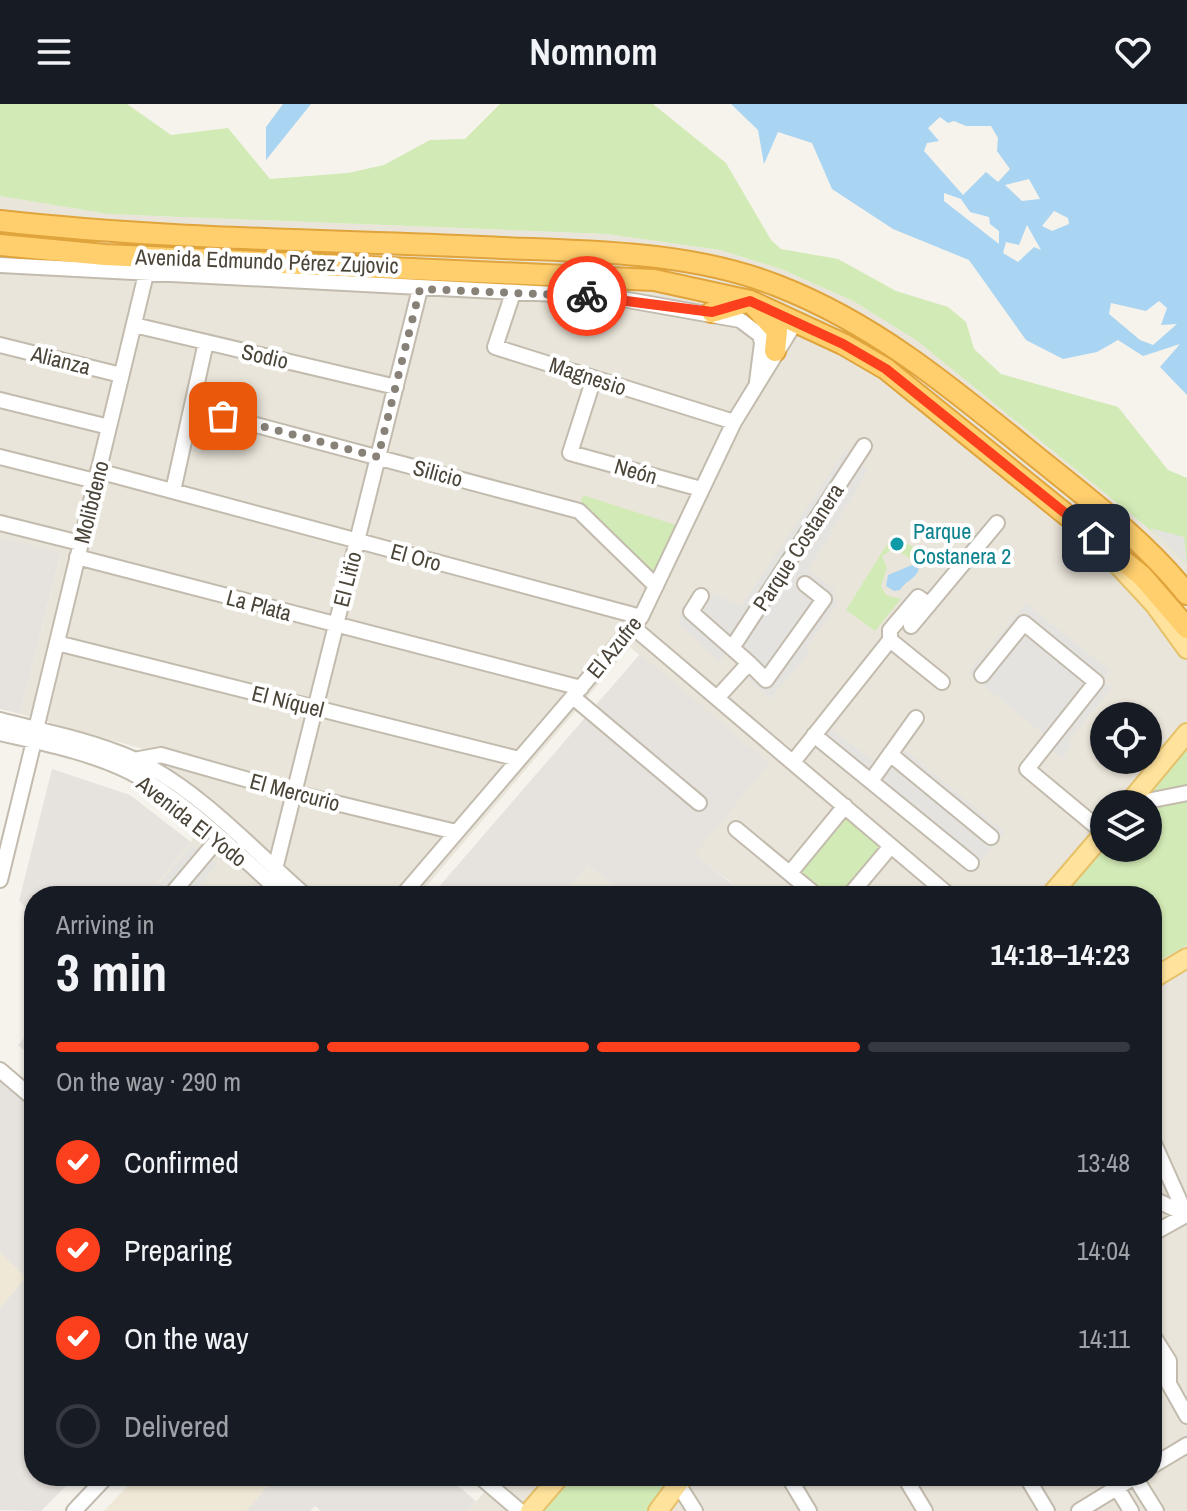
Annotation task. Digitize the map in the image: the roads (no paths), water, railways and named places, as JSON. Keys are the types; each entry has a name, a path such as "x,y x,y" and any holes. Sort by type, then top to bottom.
{"highway":[{"name":"Avenida Edmundo Pérez Zujovic","path":"0,221 103,230 657,257 697,263 777,285 842,316 900,349 967,400 1156,558 1187,594"},
{"name":"Avenida Edmundo Pérez Zujovic","path":"0,245 105,255 654,280 750,301 796,321 886,369 1142,576 1187,628"},
{"path":"712,312 750,301 777,331 775,351"},
{"path":"796,321 814,314 842,316"}],"main road":[{"path":"1107,549 1187,649"},
{"path":"1141,790 1187,733"},
{"path":"1059,886 1090,849"},
{"path":"1162,973 1187,958"},
{"path":"530,1511 551,1486"},
{"path":"658,1511 677,1486"}],"street":[{"name":"Avenida Edmundo Pérez Zujovic","path":"0,265 611,297 712,312 740,320 760,335 762,343 757,382"},
{"name":"Molibdeno","path":"0,880 146,274"},
{"name":"El Litio","path":"275,869 420,289"},
{"name":"Magnesio","path":"513,293 495,347 734,422"},
{"name":"El Azufre","path":"410,886 637,622 734,422 796,321"},
{"name":"Sodio","path":"134,325 396,387"},
{"path":"173,491 206,342"},
{"name":"Alianza","path":"0,345 121,375"},
{"name":"Neón","path":"594,378 570,453 701,489"},
{"path":"0,400 109,427"},
{"name":"Silicio","path":"192,408 579,511 656,586"},
{"name":"Parque Costanera","path":"732,648 864,446"},
{"name":"El Oro","path":"0,457 173,491 637,622 717,698 938,886"},
{"path":"0,523 79,550"},
{"path":"911,626 997,523"},
{"name":"La Plata","path":"79,550 577,692"},
{"name":"Parque Costanera","path":"749,663 766,680 824,599 805,584"},
{"path":"701,596 691,612 749,663 717,698"},
{"path":"793,762 890,640 890,630 918,597 929,605"},
{"path":"982,675 1024,623 1096,682 1027,769 1090,821"},
{"path":"890,640 942,682"},
{"name":"El Níquel","path":"57,643 519,759"},
{"path":"577,692 699,803"},
{"path":"871,781 916,718"},
{"name":"Avenida El Yodo","path":"0,720 129,772 166,794 274,886"},
{"name":"Avenida El Yodo","path":"0,733 35,735 134,760 197,800 295,886"},
{"path":"814,735 971,863"},
{"path":"890,754 991,837"},
{"name":"El Mercurio","path":"134,760 161,755 294,793 456,832"},
{"path":"1162,798 1187,793"},
{"path":"790,873 845,806"},
{"path":"736,829 805,886"},
{"path":"178,886 219,838"},
{"path":"857,886 891,846"},
{"path":"0,1070 24,1090"},
{"path":"1162,1161 1186,1215"},
{"path":"1162,1203 1186,1215"},
{"path":"1162,1228 1186,1215"},
{"path":"1162,1350 1169,1361 1169,1384 1187,1416"},
{"path":"1162,1366 1169,1361"},
{"path":"1162,1460 1187,1445"},
{"path":"74,1511 98,1486"},
{"path":"491,1486 520,1511"},
{"path":"684,1486 695,1511"},
{"path":"794,1486 809,1511"},
{"path":"910,1486 925,1511"},
{"path":"1032,1486 1047,1511"},
{"path":"1079,1511 1120,1486"},
{"path":"1141,1486 1156,1511"},
{"path":"1117,1488 1131,1511"}],"water":[{"path":"283,104 311,104 266,160 266,127"},
{"path":"731,104 1187,104 1187,395 1160,367 1180,344 1143,356 1118,340 1097,352 1063,359 1026,340 969,260 893,229 832,189 812,143 778,132 764,164 758,130","holes":["940,117 948,123 954,121 966,126 991,126 998,138 997,151 1010,169 998,182 986,172 963,195 924,151 927,143 939,141 928,128","1029,179 1040,199 1022,201 1005,185","944,193 961,199 970,212 989,217 990,224 999,231 999,244 944,201","1054,211 1068,218 1069,224 1052,231 1042,226","1027,225 1041,250 1034,247 1018,262 1003,253 1006,242 1019,245","1159,301 1167,308 1161,325 1177,324 1153,345 1140,340 1109,314 1111,303 1146,311"]},
{"path":"912,565 919,569 900,590 894,591 886,586 888,575"}],"place":[{"name":"Parque Costanera 2","path":"897,544"}]}
